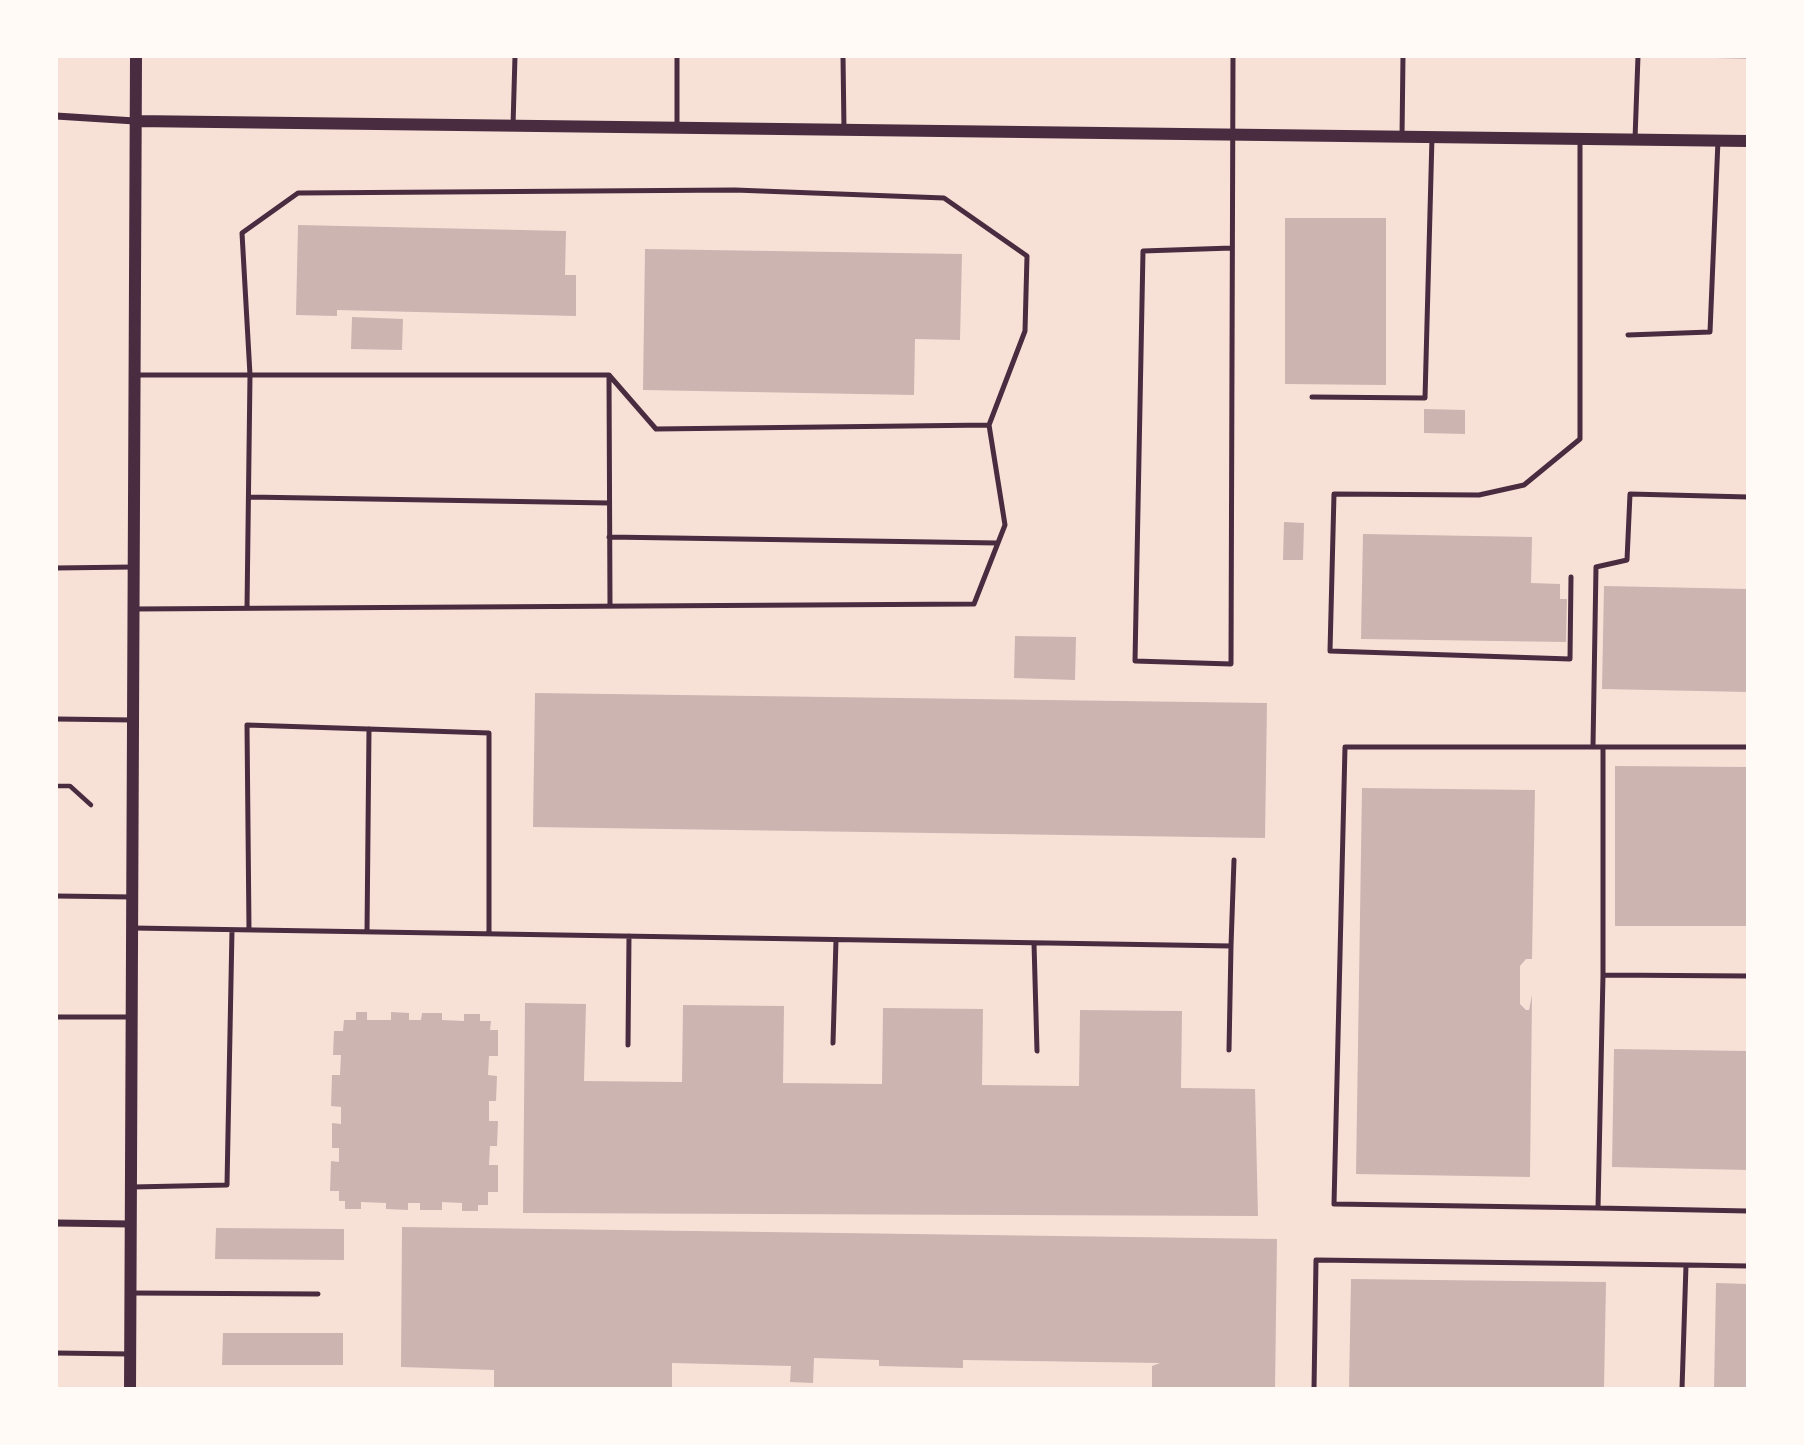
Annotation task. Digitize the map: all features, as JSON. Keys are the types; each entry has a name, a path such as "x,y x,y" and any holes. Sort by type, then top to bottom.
{"street":[{"path":"130,1389 136,56"},
{"path":"56,116 135,121 1748,141"},
{"path":"56,1223 132,1224"}],"lane":[{"path":"513,126 514,56"},
{"path":"677,56 677,128"},
{"path":"843,56 844,129"},
{"path":"1232,248 1143,251 1135,661 1231,664 1233,56"},
{"path":"1402,137 1403,56"},
{"path":"1635,139 1638,56"},
{"path":"1312,397 1425,398 1432,136"},
{"path":"1571,577 1570,659 1330,651 1335,494 1479,495 1513,487 1534,478 1580,439 1580,139"},
{"path":"1628,335 1710,332 1718,140"},
{"path":"134,609 974,604 1005,524 989,425 1025,331 1027,256 944,198 735,190 298,193 242,233 250,374 247,608"},
{"path":"134,375 609,375 656,429 989,425"},
{"path":"609,375 610,606"},
{"path":"1593,746 1596,567 1627,560 1630,494 1748,497"},
{"path":"248,497 610,503"},
{"path":"609,537 997,543"},
{"path":"56,568 134,567"},
{"path":"56,719 134,720"},
{"path":"249,930 247,725 489,733 489,934"},
{"path":"367,932 369,729"},
{"path":"1748,747 1345,747 1334,1204 1748,1211"},
{"path":"1598,1208 1603,975 1603,747"},
{"path":"1229,1050 1234,860"},
{"path":"56,896 133,897"},
{"path":"133,928 1231,946"},
{"path":"132,1187 227,1185 232,930"},
{"path":"628,1045 629,936"},
{"path":"833,1043 836,940"},
{"path":"1034,943 1037,1051"},
{"path":"1603,975 1748,976"},
{"path":"56,1017 133,1017"},
{"path":"1314,1389 1316,1260 1748,1266"},
{"path":"1682,1389 1686,1265"},
{"path":"131,1293 318,1294"},
{"path":"56,1353 130,1354"}],"path":[{"path":"56,786 70,786 91,804"}],"building":[{"path":"1748,56 1748,59 1715,58"},
{"path":"1285,218 1386,218 1386,385 1285,384"},
{"path":"298,225 566,231 565,275 576,275 576,316 337,310 337,316 296,315"},
{"path":"645,249 962,254 960,340 915,339 914,395 643,390"},
{"path":"352,317 403,319 402,350 351,349"},
{"path":"1424,409 1465,410 1465,434 1424,433"},
{"path":"1284,522 1304,523 1303,560 1283,560"},
{"path":"1363,534 1532,537 1531,583 1560,584 1560,599 1567,599 1566,642 1361,639"},
{"path":"1604,586 1748,589 1748,692 1602,689"},
{"path":"1015,636 1076,637 1075,680 1014,678"},
{"path":"535,693 1267,703 1265,838 533,827"},
{"path":"1615,766 1748,767 1748,926 1615,926"},
{"path":"1362,788 1535,790 1532,959 1526,959 1520,966 1520,1004 1526,1010 1529,1010 1532,995 1530,1177 1356,1174"},
{"path":"525,1003 586,1004 584,1081 682,1082 683,1005 784,1006 783,1083 882,1084 883,1008 983,1009 982,1085 1079,1086 1080,1010 1182,1011 1181,1088 1255,1089 1258,1216 523,1213"},
{"path":"356,1012 367,1012 367,1020 391,1020 391,1012 409,1013 409,1020 421,1020 422,1013 442,1013 442,1020 464,1021 464,1014 480,1014 480,1021 491,1021 490,1030 498,1030 498,1056 489,1056 488,1075 497,1076 496,1101 489,1101 489,1121 498,1121 497,1146 490,1146 489,1165 498,1165 498,1192 488,1192 488,1205 478,1205 478,1211 462,1211 462,1203 442,1202 442,1210 420,1210 420,1203 408,1203 408,1210 386,1209 386,1203 361,1202 361,1209 345,1209 345,1201 339,1201 339,1191 330,1191 331,1161 339,1162 339,1148 332,1148 332,1123 341,1124 341,1107 331,1106 332,1075 340,1075 341,1055 333,1055 334,1031 343,1031 344,1020 356,1020"},
{"path":"1614,1049 1748,1051 1748,1170 1612,1167"},
{"path":"402,1227 1277,1239 1275,1389 1152,1389 1152,1366 1160,1363 963,1360 963,1368 879,1366 879,1360 814,1358 813,1383 790,1382 791,1366 672,1363 672,1388 494,1389 494,1370 401,1367"},
{"path":"216,1228 344,1229 344,1260 215,1259"},
{"path":"1351,1279 1606,1282 1604,1389 1349,1389"},
{"path":"1716,1283 1748,1284 1748,1389 1714,1389"},
{"path":"223,1333 343,1333 343,1365 222,1365"}]}
